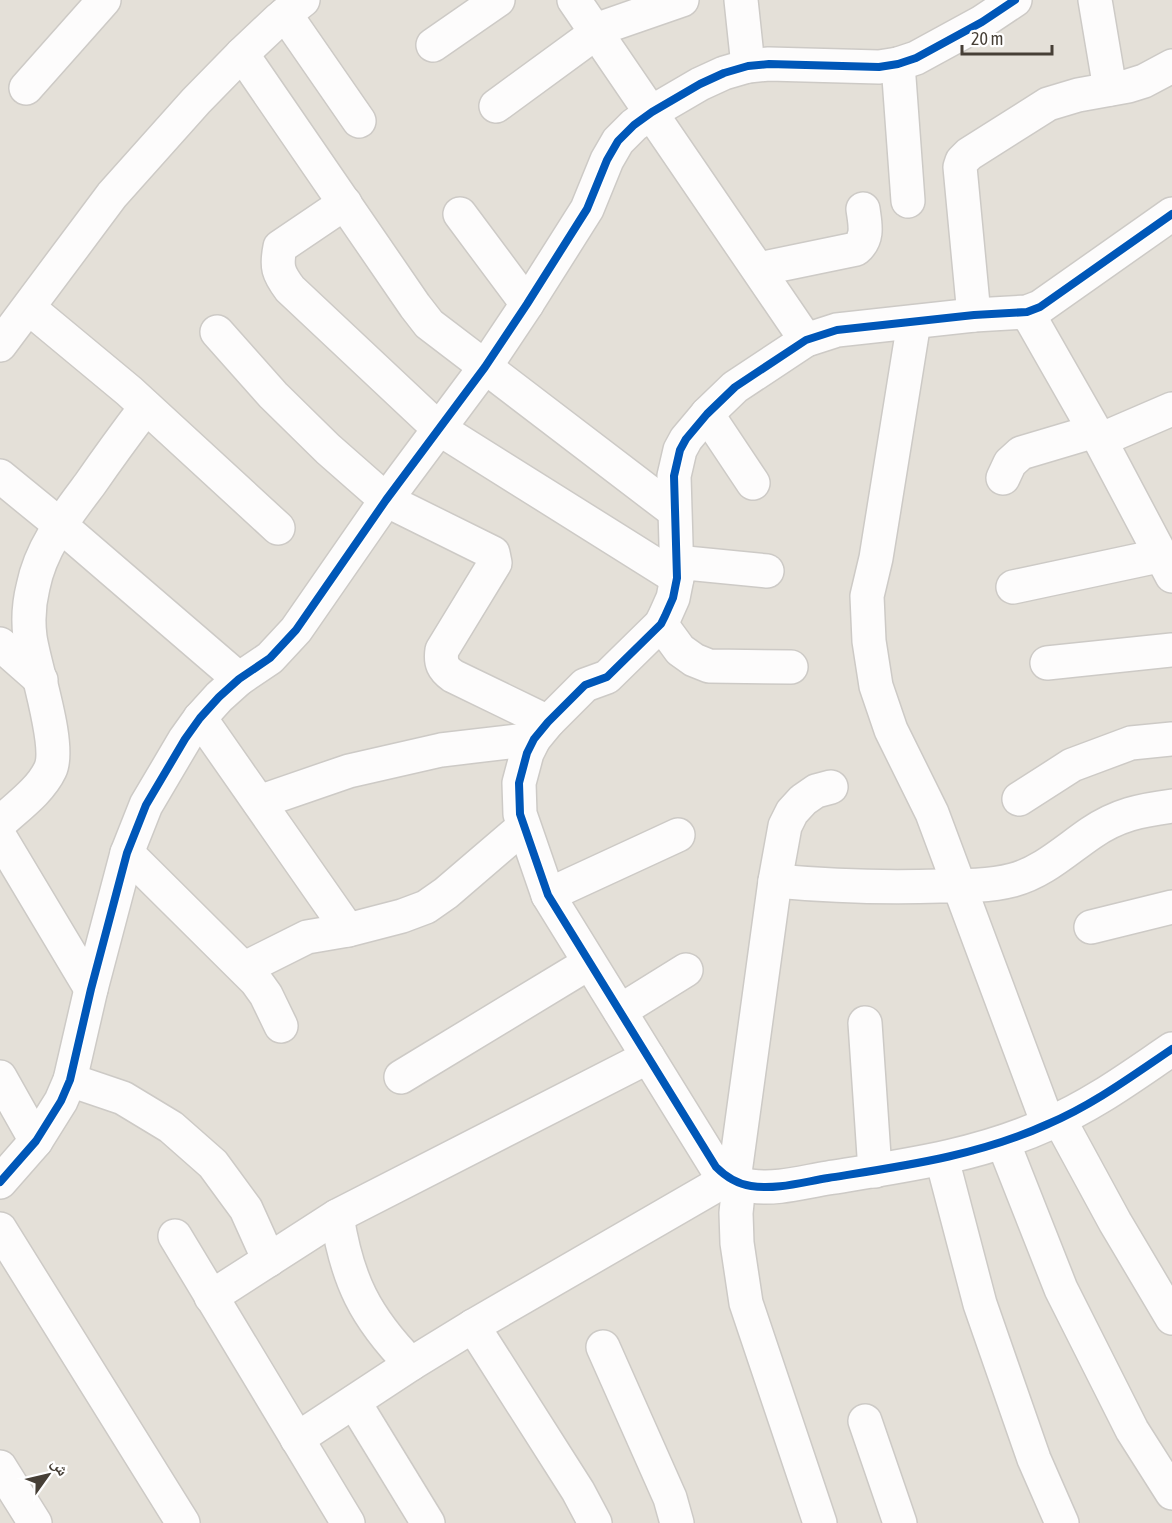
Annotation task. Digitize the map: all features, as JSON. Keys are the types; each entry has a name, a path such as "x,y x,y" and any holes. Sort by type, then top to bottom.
{"street":[{"path":"26,88 104,0"},
{"path":"433,45 498,0"},
{"path":"574,0 806,340"},
{"path":"496,106 596,31 619,20 682,0"},
{"path":"741,0 748,66"},
{"path":"0,1182 36,1141 61,1101 70,1080 91,989 128,853 146,805 200,718 239,679 270,658 296,630 386,500 485,367 587,209 607,160 618,141 652,112 724,73 748,66 769,64 879,67 898,64 916,58 982,22 1015,0"},
{"path":"1095,0 1110,89"},
{"path":"278,528 146,406 10,326 112,195 282,8 359,121"},
{"path":"242,54 429,324 674,511"},
{"path":"898,64 908,201"},
{"path":"974,315 960,167 962,161 969,154 1048,104 1078,94 1144,81 1172,66"},
{"path":"345,203 280,247 277,262 281,277 299,297 438,428 676,570 767,571"},
{"path":"759,269 856,249 866,233 863,209"},
{"path":"460,214 527,304"},
{"path":"1172,214 1040,307 1027,312 974,315 837,330 806,340 743,381 707,414 686,439 680,450 674,477 676,570 670,608 661,624 607,677 585,685 541,731 527,753 519,783 519,814 548,895 716,1167 734,1180 753,1186 772,1187 942,1159 1003,1142 1054,1122 1124,1082 1172,1049"},
{"path":"1013,587 1167,565 1098,436 1027,312"},
{"path":"914,322 876,558 867,596 869,641 876,686 891,730 932,813 1054,1122 1172,1318"},
{"path":"217,332 273,395 328,449 386,500 493,553 495,563 442,650 440,660 444,670 541,731"},
{"path":"0,822 44,781 52,768 54,753 41,680 30,635 32,588 39,566 48,544 60,525 146,406"},
{"path":"1003,478 1010,463 1022,453 1098,436 1172,409"},
{"path":"707,414 753,483"},
{"path":"0,476 239,679"},
{"path":"661,624 669,638 680,650 694,660 709,666 791,667"},
{"path":"0,644 41,680"},
{"path":"1047,663 1172,650"},
{"path":"200,718 348,930"},
{"path":"259,802 360,769 441,750 541,731"},
{"path":"1019,799 1072,765 1131,743 1172,739"},
{"path":"820,1523 746,1303 737,1243 734,1180 775,881 785,826 792,812 803,800 831,787"},
{"path":"775,881 877,887 959,886 1012,880 1054,861 1091,833 1112,821 1134,811 1172,806"},
{"path":"245,968 307,937 348,930 402,916 426,907 446,893 523,827"},
{"path":"548,895 678,835"},
{"path":"0,837 91,989"},
{"path":"128,853 245,968 266,995 281,1026"},
{"path":"1091,927 1172,907"},
{"path":"401,1077 589,963"},
{"path":"620,1011 686,970"},
{"path":"865,1023 875,1171"},
{"path":"211,1297 337,1216 648,1057"},
{"path":"0,1077 36,1141"},
{"path":"70,1080 123,1098 171,1127 213,1164 246,1209 268,1260"},
{"path":"1003,1142 1061,1289 1132,1430 1172,1493"},
{"path":"942,1159 980,1304 1034,1459 1062,1523"},
{"path":"297,1439 473,1326 734,1180"},
{"path":"337,1216 342,1249 358,1292 387,1340 411,1364"},
{"path":"0,1229 183,1523"},
{"path":"175,1236 348,1523"},
{"path":"473,1326 578,1491 595,1523"},
{"path":"603,1347 670,1498 677,1523"},
{"path":"354,1402 428,1523"},
{"path":"865,1421 900,1523"},
{"path":"0,1467 35,1523"}],"shaded area":[{"path":"0,0 1172,0 1172,1523 0,1523"}],"cycle path":[{"path":"0,1182 36,1141 61,1101 70,1080 127,853 146,805 185,739 219,697 239,679 270,658 296,630 386,500 485,367 527,304 587,209 607,160 618,141 652,112 724,73 748,66 769,64 879,67 898,64 916,58 982,22 1015,0"},
{"path":"1172,214 1040,307 1027,312 974,315 837,330 806,340 735,387 707,414 686,439 680,450 674,476 677,578 673,598 661,624 607,677 585,685 548,722 534,739 527,753 519,783 520,814 548,895 716,1167 736,1182 760,1187 789,1185 912,1164 995,1144 1022,1135 1081,1108 1172,1049"}]}
